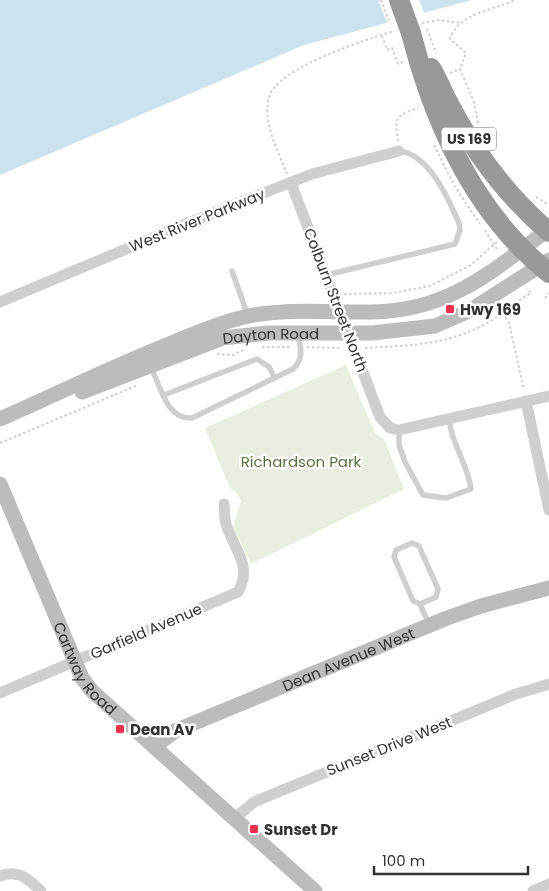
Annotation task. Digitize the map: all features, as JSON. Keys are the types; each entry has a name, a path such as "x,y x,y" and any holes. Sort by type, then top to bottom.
{"highway":[{"name":"US 169","path":"399,0 424,80 448,140 489,207 522,248 546,266"},
{"name":"US 169","path":"410,31 469,139 499,178 548,231"}],"street":[{"name":"West River Parkway","path":"0,302 188,222 291,183 338,166 399,151"},
{"name":"Colburn Street North","path":"291,183 380,417 390,428 399,430"},
{"name":"Dayton Road","path":"150,365 221,324 248,316 299,312 397,311 445,299 480,280 548,231"},
{"name":"Dayton Road","path":"0,420 223,338 268,333 299,340 416,329 446,322 484,303 546,266"},
{"path":"399,430 549,396"},
{"path":"526,401 549,510"},
{"name":"Cartway Road","path":"2,492 82,678 92,691 315,891"},
{"name":"Garfield Avenue","path":"0,693 238,592 244,580 244,566 225,523 224,504"},
{"name":"Dean Avenue West","path":"154,747 175,731 430,626 480,606 549,588"},
{"name":"Sunset Drive West","path":"234,819 254,802 516,694 549,684"},
{"path":"0,876 8,873 22,874 41,891"},
{"path":"533,891 549,884"}],"lane":[{"path":"326,275 455,244 460,230 459,222 428,166 415,155 399,151"},
{"path":"232,271 248,316"},
{"path":"150,365 176,415 192,418 293,370 299,364 302,355 299,340"},
{"path":"164,395 257,359 269,366 275,378"},
{"path":"399,430 399,445 417,488 423,495 446,498 468,492 471,489 470,480 450,430 449,420"},
{"path":"420,604 436,596 438,589 419,546 412,543 396,550 394,557 413,601 420,604 430,626"}],"path":[{"path":"381,0 438,58"},
{"path":"474,126 479,122 478,117 460,69 466,53 450,39 462,23 488,8 499,7 516,0"},
{"path":"291,183 272,137 268,104 272,89 279,81 294,70 382,35 410,31 439,20 462,23"},
{"path":"382,35 387,50 392,48 398,64 405,61"},
{"path":"446,74 460,69"},
{"path":"399,151 395,123 402,114 418,108"},
{"path":"333,295 394,293 430,286 471,265 492,245"},
{"path":"367,347 440,342 477,328 503,313 530,293"},
{"path":"545,298 549,293"},
{"path":"503,313 509,324 526,401"},
{"path":"258,347 299,340 341,348"},
{"path":"213,355 233,355 249,348"},
{"path":"0,443 150,365"}],"green space":[{"name":"Richardson Park","path":"346,365 375,433 384,439 404,489 251,564 233,526 241,501 237,493 230,488 205,428"}],"water":[{"path":"0,0 472,0 304,45 0,175"}],"pier":[{"path":"378,0 419,0 425,15 388,25"}],"place":[{"name":"Hwy 169","path":"450,309"},
{"name":"Dean Av","path":"120,729"},
{"name":"Sunset Dr","path":"254,829"}]}
